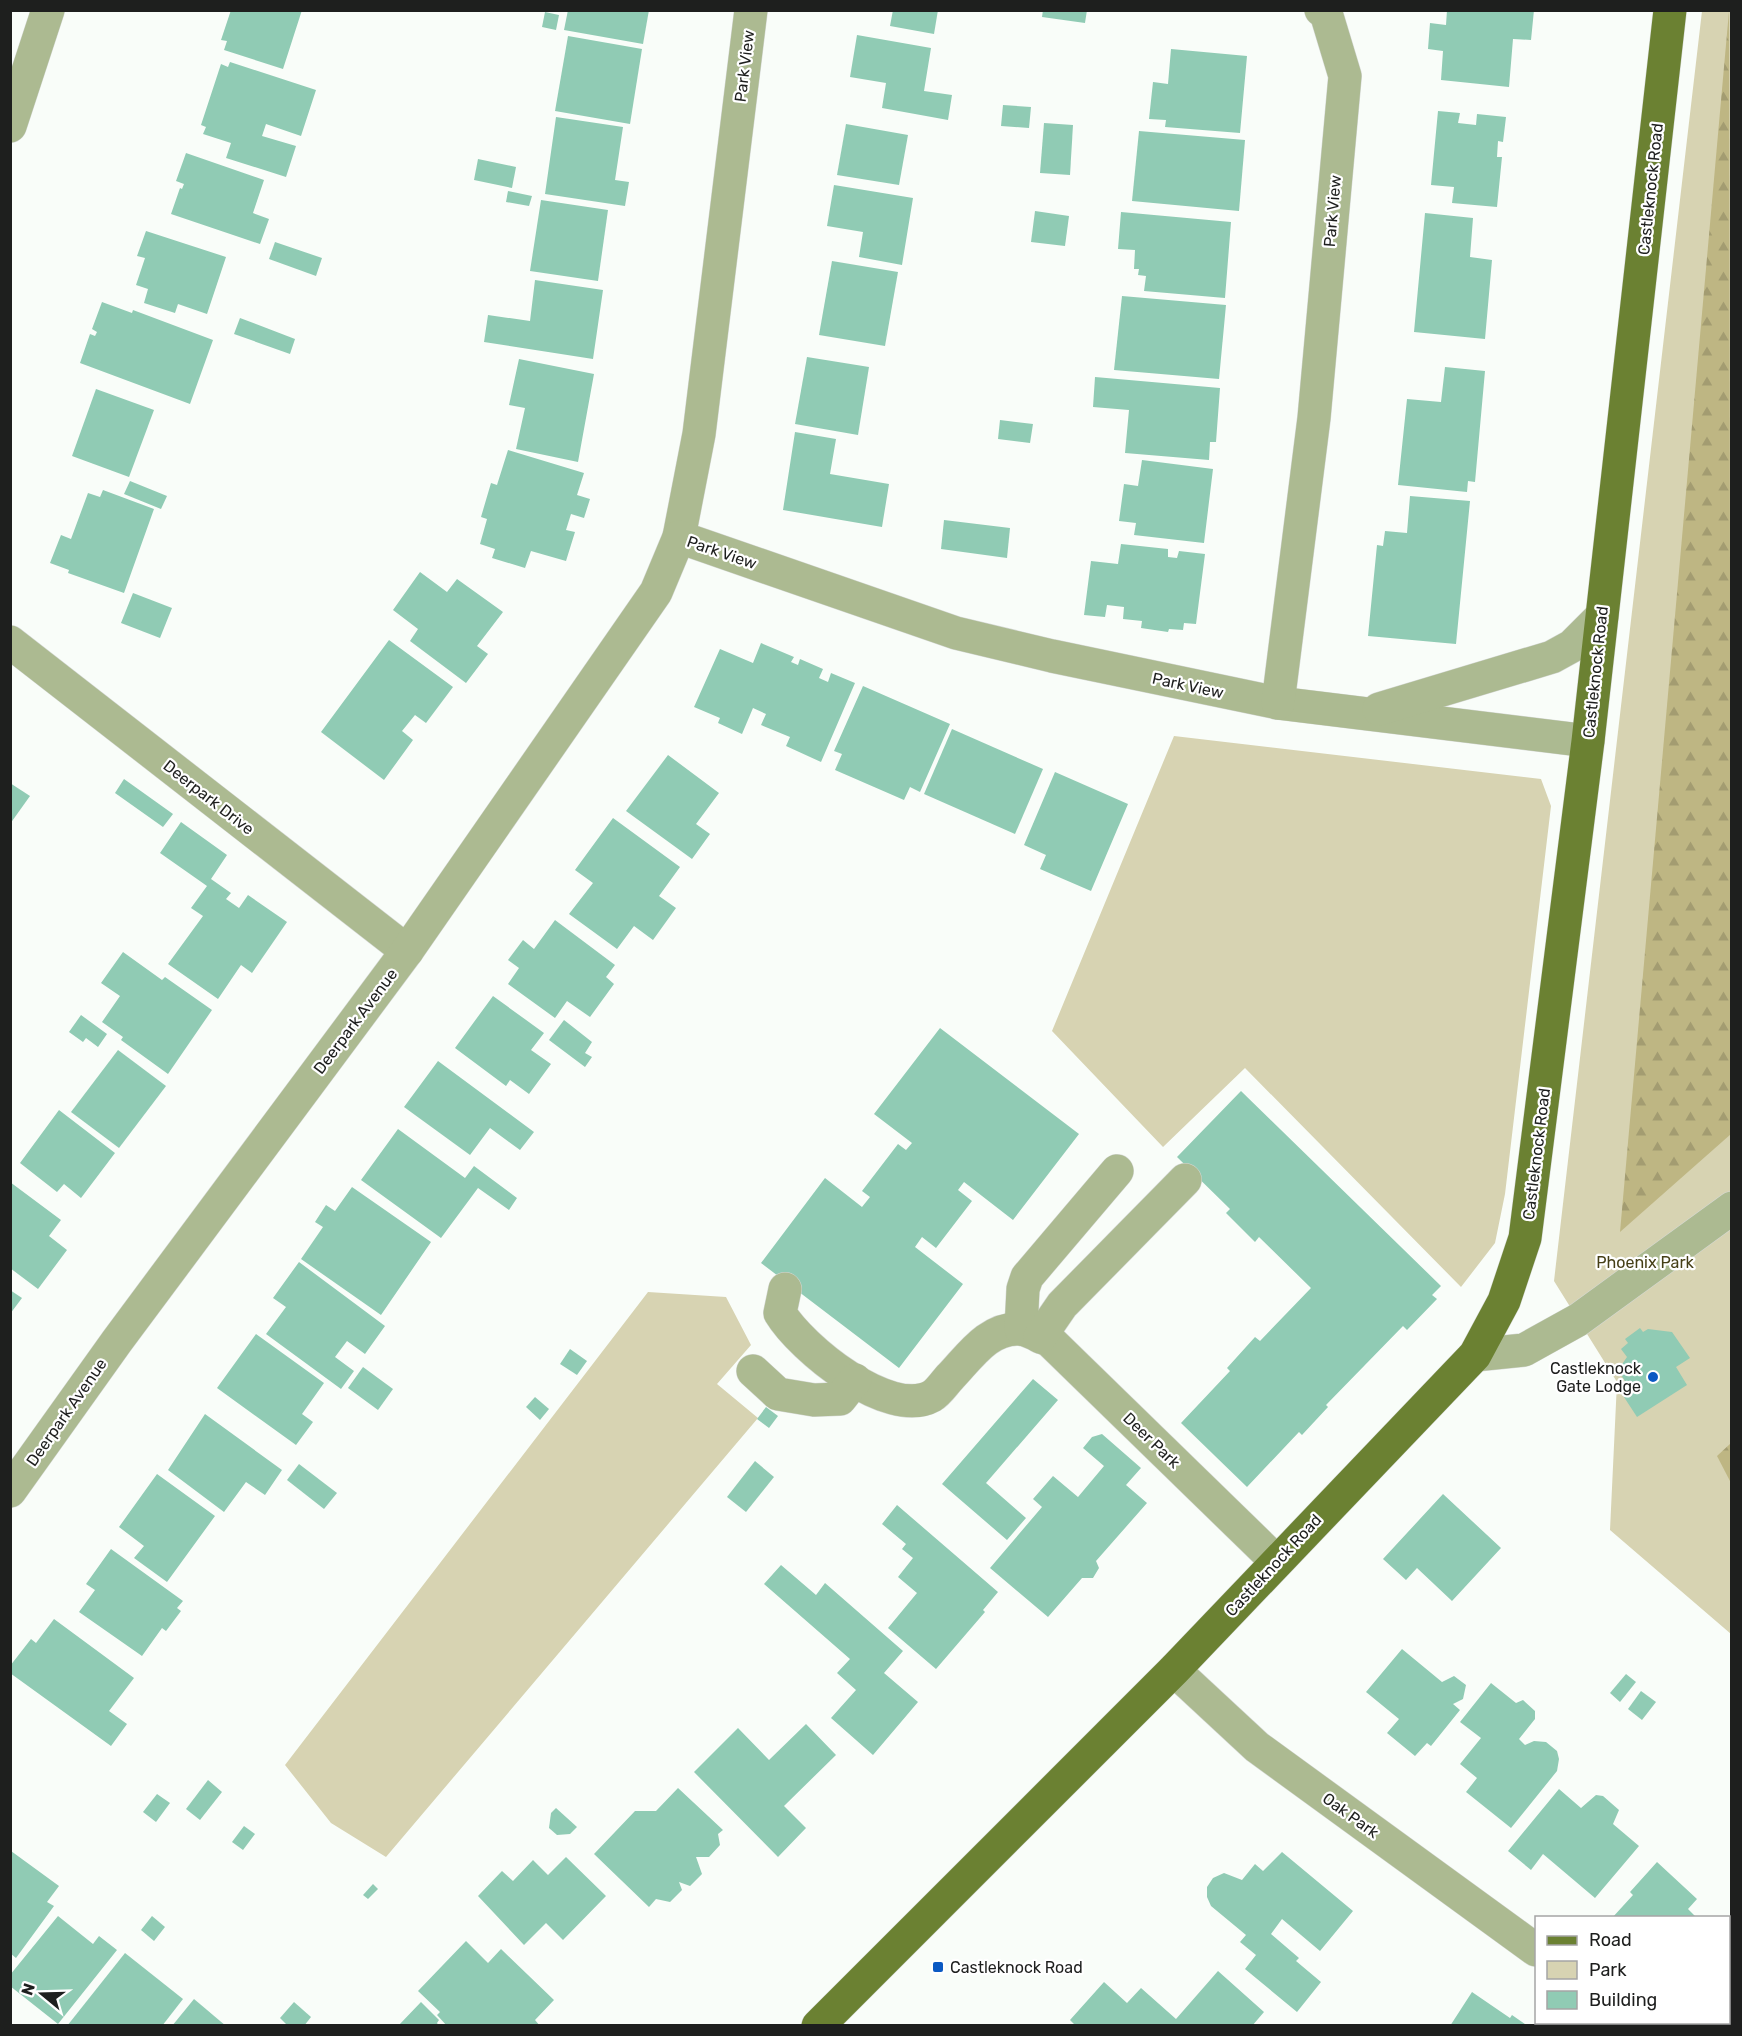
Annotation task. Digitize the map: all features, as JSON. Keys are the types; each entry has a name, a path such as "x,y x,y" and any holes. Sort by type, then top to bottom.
{"main road":[{"name":"Castleknock Road","path":"818,2025 1174,1670 1475,1355 1504,1301 1525,1238 1588,741 1670,10"}],"street":[{"path":"10,126 48,10"},
{"name":"Park View","path":"751,10 699,434 679,537 956,633 1278,704 1588,741"},
{"name":"Park View","path":"1278,704 1314,418 1345,76 1326,13 1321,10"},
{"name":"Deerpark Avenue","path":"10,1491 117,1341 407,951 656,592 679,537"},
{"name":"Park View","path":"1362,713 1552,657 1572,646 1602,616"},
{"name":"Deerpark Drive","path":"10,642 407,951"},
{"path":"1030,1333 1023,1289 1027,1277 1118,1171"},
{"path":"785,1289 780,1313 790,1329 806,1346 866,1388 891,1397 914,1401 932,1396 986,1339 1004,1331 1030,1333 1062,1305 1185,1180"},
{"path":"1475,1355 1524,1350 1578,1320 1731,1209"},
{"name":"Deer Park","path":"1030,1333 1050,1341 1276,1561"},
{"path":"753,1371 778,1394 814,1400 840,1399 855,1380"},
{"name":"Oak Park","path":"1174,1670 1257,1748 1535,1949"}],"green space":[{"name":"Phoenix Park","path":"1702,11 1731,11 1731,1634 1610,1530 1617,1382 1554,1281"},
{"path":"1729,11 1731,1134 1620,1232"},
{"path":"1174,736 1541,779 1551,806 1505,1194 1495,1243 1461,1287 1245,1068 1163,1147 1052,1031"},
{"path":"648,1292 726,1297 751,1345 717,1384 758,1418 386,1857 331,1823 285,1765"},
{"path":"1731,1443 1731,1483 1717,1456"}],"building":[{"path":"231,10 302,10 283,69 224,50 227,41 221,40"},
{"path":"568,10 649,10 643,44 564,30"},
{"path":"893,10 938,10 934,34 890,26"},
{"path":"1043,10 1087,10 1085,23 1042,17"},
{"path":"1447,10 1534,10 1531,40 1513,39 1509,87 1441,80 1443,51 1428,49 1430,23 1446,25"},
{"path":"545,12 559,15 556,30 542,27"},
{"path":"857,35 931,48 924,91 952,95 948,120 882,108 886,83 850,77"},
{"path":"568,36 642,49 630,124 555,111"},
{"path":"1171,49 1247,56 1240,133 1165,127 1166,120 1149,119 1153,82 1168,84"},
{"path":"230,62 316,90 301,136 266,124 262,136 296,146 286,177 226,158 231,143 203,134 206,127 201,125 221,64 228,67"},
{"path":"1003,105 1031,107 1029,128 1001,126"},
{"path":"1438,111 1460,113 1458,123 1476,125 1477,114 1506,117 1503,142 1498,141 1497,157 1502,157 1497,207 1452,203 1454,187 1431,185"},
{"path":"556,117 623,127 615,180 629,182 625,206 545,194"},
{"path":"1044,123 1073,125 1070,175 1040,173"},
{"path":"846,124 908,135 899,185 837,175"},
{"path":"1139,131 1245,140 1239,211 1132,201"},
{"path":"186,153 264,180 253,213 269,219 260,244 171,214 180,188 182,189 184,184 176,181"},
{"path":"478,159 516,167 512,188 474,180"},
{"path":"834,185 913,198 902,265 859,257 863,232 827,226"},
{"path":"508,191 532,196 529,206 506,202"},
{"path":"541,200 608,210 598,281 530,271"},
{"path":"1035,211 1069,216 1065,246 1031,242"},
{"path":"1121,212 1231,222 1225,298 1144,291 1146,276 1138,275 1139,269 1134,269 1135,250 1118,249"},
{"path":"1425,213 1473,218 1470,257 1492,260 1485,339 1414,332"},
{"path":"146,231 226,257 207,314 178,304 175,313 144,303 148,289 136,285 145,258 137,256"},
{"path":"275,242 322,258 316,276 269,259"},
{"path":"832,261 898,272 885,346 819,335"},
{"path":"535,280 603,290 593,359 484,342 488,315 530,321"},
{"path":"1122,296 1226,305 1219,379 1114,370"},
{"path":"102,302 132,313 133,310 213,340 190,404 80,363 90,334 95,336 97,332 92,329"},
{"path":"240,318 295,339 290,354 234,334"},
{"path":"807,357 869,367 858,435 795,424"},
{"path":"519,359 594,374 578,462 516,449 525,408 509,405"},
{"path":"1445,367 1485,371 1475,482 1468,481 1467,492 1398,485 1407,399 1441,402"},
{"path":"1095,377 1220,388 1216,442 1210,442 1209,460 1125,453 1129,410 1093,407"},
{"path":"96,389 154,410 129,477 72,456"},
{"path":"1000,420 1033,424 1030,443 998,439"},
{"path":"795,432 836,439 830,474 889,484 882,527 783,510"},
{"path":"508,450 584,473 577,495 590,499 584,518 571,514 566,530 575,532 566,561 531,551 525,568 492,558 495,549 480,544 487,519 481,517 491,483 497,485"},
{"path":"1142,460 1213,469 1204,543 1134,535 1136,523 1119,521 1124,484 1138,486"},
{"path":"130,481 167,496 161,509 124,494"},
{"path":"103,490 154,509 124,593 68,573 69,570 50,563 61,535 71,539 88,493 100,497"},
{"path":"1410,496 1470,501 1456,644 1368,636 1377,545 1383,546 1385,531 1407,533"},
{"path":"944,520 1010,528 1007,558 941,549"},
{"path":"1121,544 1168,549 1168,557 1177,558 1179,551 1205,554 1196,624 1184,623 1183,630 1169,629 1168,632 1141,628 1142,621 1123,619 1124,607 1107,605 1105,617 1084,615 1091,561 1118,564"},
{"path":"420,572 447,592 457,579 503,612 477,646 488,654 466,683 410,641 418,629 393,610"},
{"path":"133,593 172,608 160,638 121,623"},
{"path":"389,640 453,687 426,723 415,715 402,731 413,740 384,780 321,732"},
{"path":"761,643 794,657 791,662 798,665 800,659 823,669 819,678 828,682 831,673 855,683 821,762 786,746 790,737 761,725 766,714 753,708 742,734 718,723 720,718 694,707 720,649 753,663"},
{"path":"863,686 950,724 920,792 910,787 904,800 835,770 842,754 834,751"},
{"path":"952,729 1043,769 1015,834 924,794"},
{"path":"668,755 719,793 696,824 710,834 692,859 626,811"},
{"path":"1055,772 1128,804 1091,891 1040,869 1046,855 1024,845"},
{"path":"124,779 173,814 163,827 115,793"},
{"path":"10,783 30,796 10,824"},
{"path":"613,818 680,867 659,896 676,908 653,940 634,926 617,949 569,914 593,883 575,870"},
{"path":"181,822 227,855 211,879 231,893 226,899 239,908 248,895 287,922 252,973 241,965 218,999 168,964 203,916 191,908 207,886 160,853"},
{"path":"555,920 615,965 606,977 614,984 590,1017 567,1001 555,1018 508,984 519,968 508,960 523,940 534,949"},
{"path":"123,952 162,980 165,977 212,1010 168,1074 121,1040 123,1037 102,1022 120,996 101,983"},
{"path":"493,996 544,1033 531,1050 551,1064 529,1094 510,1080 506,1086 455,1048"},
{"path":"81,1015 107,1034 98,1047 86,1038 83,1042 69,1032"},
{"path":"564,1020 592,1042 585,1053 592,1057 585,1067 549,1040"},
{"path":"940,1028 1079,1134 1013,1220 964,1182 958,1190 972,1201 936,1248 922,1237 915,1247 963,1284 899,1368 761,1263 825,1178 862,1207 870,1197 862,1191 898,1144 906,1150 912,1143 874,1114"},
{"path":"118,1050 166,1086 119,1148 71,1112"},
{"path":"438,1061 534,1132 520,1150 490,1128 470,1155 404,1107"},
{"path":"1241,1091 1441,1286 1432,1295 1437,1299 1407,1330 1403,1326 1326,1405 1328,1407 1302,1435 1299,1432 1247,1487 1181,1423 1230,1371 1227,1368 1255,1337 1260,1341 1311,1288 1259,1237 1255,1242 1226,1213 1230,1209 1177,1157"},
{"path":"59,1110 115,1153 81,1198 64,1184 57,1192 20,1163"},
{"path":"398,1129 465,1178 474,1166 517,1198 509,1210 478,1188 441,1238 361,1180"},
{"path":"10,1182 61,1220 49,1236 67,1250 38,1289 10,1268"},
{"path":"352,1187 431,1242 381,1315 301,1259 323,1227 315,1222 326,1205 335,1211"},
{"path":"299,1262 385,1326 365,1354 347,1341 335,1357 354,1371 341,1389 266,1334 286,1307 273,1298"},
{"path":"10,1290 22,1298 10,1314"},
{"name":"Castleknock Gate Lodge","path":"1640,1328 1643,1332 1648,1329 1672,1332 1690,1358 1676,1367 1687,1385 1637,1417 1622,1394 1630,1389 1618,1370 1627,1357 1621,1349 1628,1343 1625,1339"},
{"path":"256,1334 324,1383 302,1414 313,1422 296,1445 217,1388"},
{"path":"570,1349 587,1361 577,1375 560,1364"},
{"path":"363,1367 393,1389 378,1410 348,1388"},
{"path":"1033,1379 1058,1400 986,1483 1026,1518 1007,1540 942,1484"},
{"path":"535,1397 549,1409 540,1420 526,1407"},
{"path":"766,1407 778,1416 769,1428 757,1419"},
{"path":"205,1414 282,1470 265,1495 246,1482 224,1512 168,1470"},
{"path":"1102,1434 1141,1468 1126,1485 1147,1503 1096,1561 1099,1568 1093,1578 1082,1578 1048,1617 990,1568 1042,1507 1033,1499 1053,1476 1078,1497 1104,1466 1083,1448 1092,1437"},
{"path":"755,1461 774,1477 746,1512 727,1497"},
{"path":"299,1464 337,1493 324,1509 287,1480"},
{"path":"157,1474 215,1516 167,1582 134,1558 144,1546 119,1527"},
{"path":"1443,1494 1501,1548 1452,1601 1417,1568 1406,1580 1383,1559"},
{"path":"897,1505 998,1592 983,1610 985,1612 936,1669 888,1628 917,1593 898,1577 913,1558 902,1549 906,1544 882,1524"},
{"path":"111,1549 183,1601 177,1608 181,1611 166,1631 162,1628 142,1656 79,1612 95,1590 86,1584"},
{"path":"781,1565 816,1595 825,1583 903,1651 884,1673 918,1702 873,1755 831,1718 856,1690 837,1673 850,1659 764,1584"},
{"path":"54,1619 134,1678 109,1711 127,1724 111,1746 10,1673 10,1666 31,1639 36,1643"},
{"path":"1402,1649 1442,1682 1454,1676 1466,1685 1463,1699 1453,1704 1460,1710 1431,1746 1427,1743 1415,1756 1387,1733 1399,1719 1366,1692"},
{"path":"1626,1674 1636,1682 1620,1702 1610,1693"},
{"path":"1491,1683 1516,1703 1523,1700 1535,1711 1535,1719 1519,1739 1525,1745 1534,1741 1546,1742 1557,1751 1559,1759 1557,1771 1511,1828 1466,1792 1477,1778 1460,1764 1481,1738 1460,1722"},
{"path":"1641,1691 1656,1702 1642,1720 1628,1709"},
{"path":"806,1724 836,1755 784,1806 806,1828 778,1857 694,1772 738,1728 769,1760"},
{"path":"208,1780 222,1792 200,1820 186,1809"},
{"path":"678,1788 723,1830 718,1834 720,1845 709,1857 696,1857 702,1874 690,1886 679,1882 682,1890 670,1902 656,1899 649,1907 594,1854 635,1811 656,1811"},
{"path":"1559,1789 1581,1808 1596,1795 1603,1796 1619,1810 1613,1824 1639,1846 1595,1898 1543,1854 1531,1870 1508,1851"},
{"path":"157,1794 170,1803 156,1822 143,1812"},
{"path":"556,1808 577,1827 570,1834 557,1835 549,1828 551,1813"},
{"path":"244,1826 255,1834 243,1850 232,1842"},
{"path":"11,1851 59,1886 47,1902 54,1906 16,1958 10,1953"},
{"path":"1282,1852 1353,1911 1320,1951 1282,1919 1271,1934 1299,1958 1296,1961 1321,1982 1297,2012 1245,1969 1256,1955 1240,1942 1246,1935 1211,1906 1207,1897 1207,1887 1213,1878 1224,1873 1242,1880 1255,1864 1263,1871"},
{"path":"566,1857 606,1896 563,1940 546,1923 524,1945 478,1896 502,1871 513,1881 533,1860 548,1875"},
{"path":"1657,1862 1697,1899 1688,1909 1695,1916 1614,1916 1633,1895 1630,1892"},
{"path":"373,1884 378,1889 368,1899 363,1895"},
{"path":"58,1916 93,1944 99,1936 117,1950 58,2024 10,1986 10,1975"},
{"path":"152,1916 165,1927 154,1941 141,1930"},
{"path":"466,1941 488,1963 501,1949 554,2000 535,2020 540,2026 447,2026 437,2015 440,2012 418,1991"},
{"path":"1732,1942 1732,1968 1730,1967 1730,1944"},
{"path":"125,1953 183,1999 162,2026 67,2026"},
{"path":"1218,1971 1264,2012 1252,2026 1076,2026 1070,2020 1104,1982 1127,2003 1141,1988 1176,2019"},
{"path":"1472,1992 1510,2018 1512,2015 1528,2026 1450,2026"},
{"path":"194,1999 226,2026 172,2026"},
{"path":"294,2002 311,2017 304,2026 288,2026 280,2018"},
{"path":"421,2002 439,2020 437,2023 439,2026 398,2026"}],"place":[{"name":"Castleknock Gate Lodge","path":"1653,1377"},
{"name":"Castleknock Road","path":"938,1967"}]}
